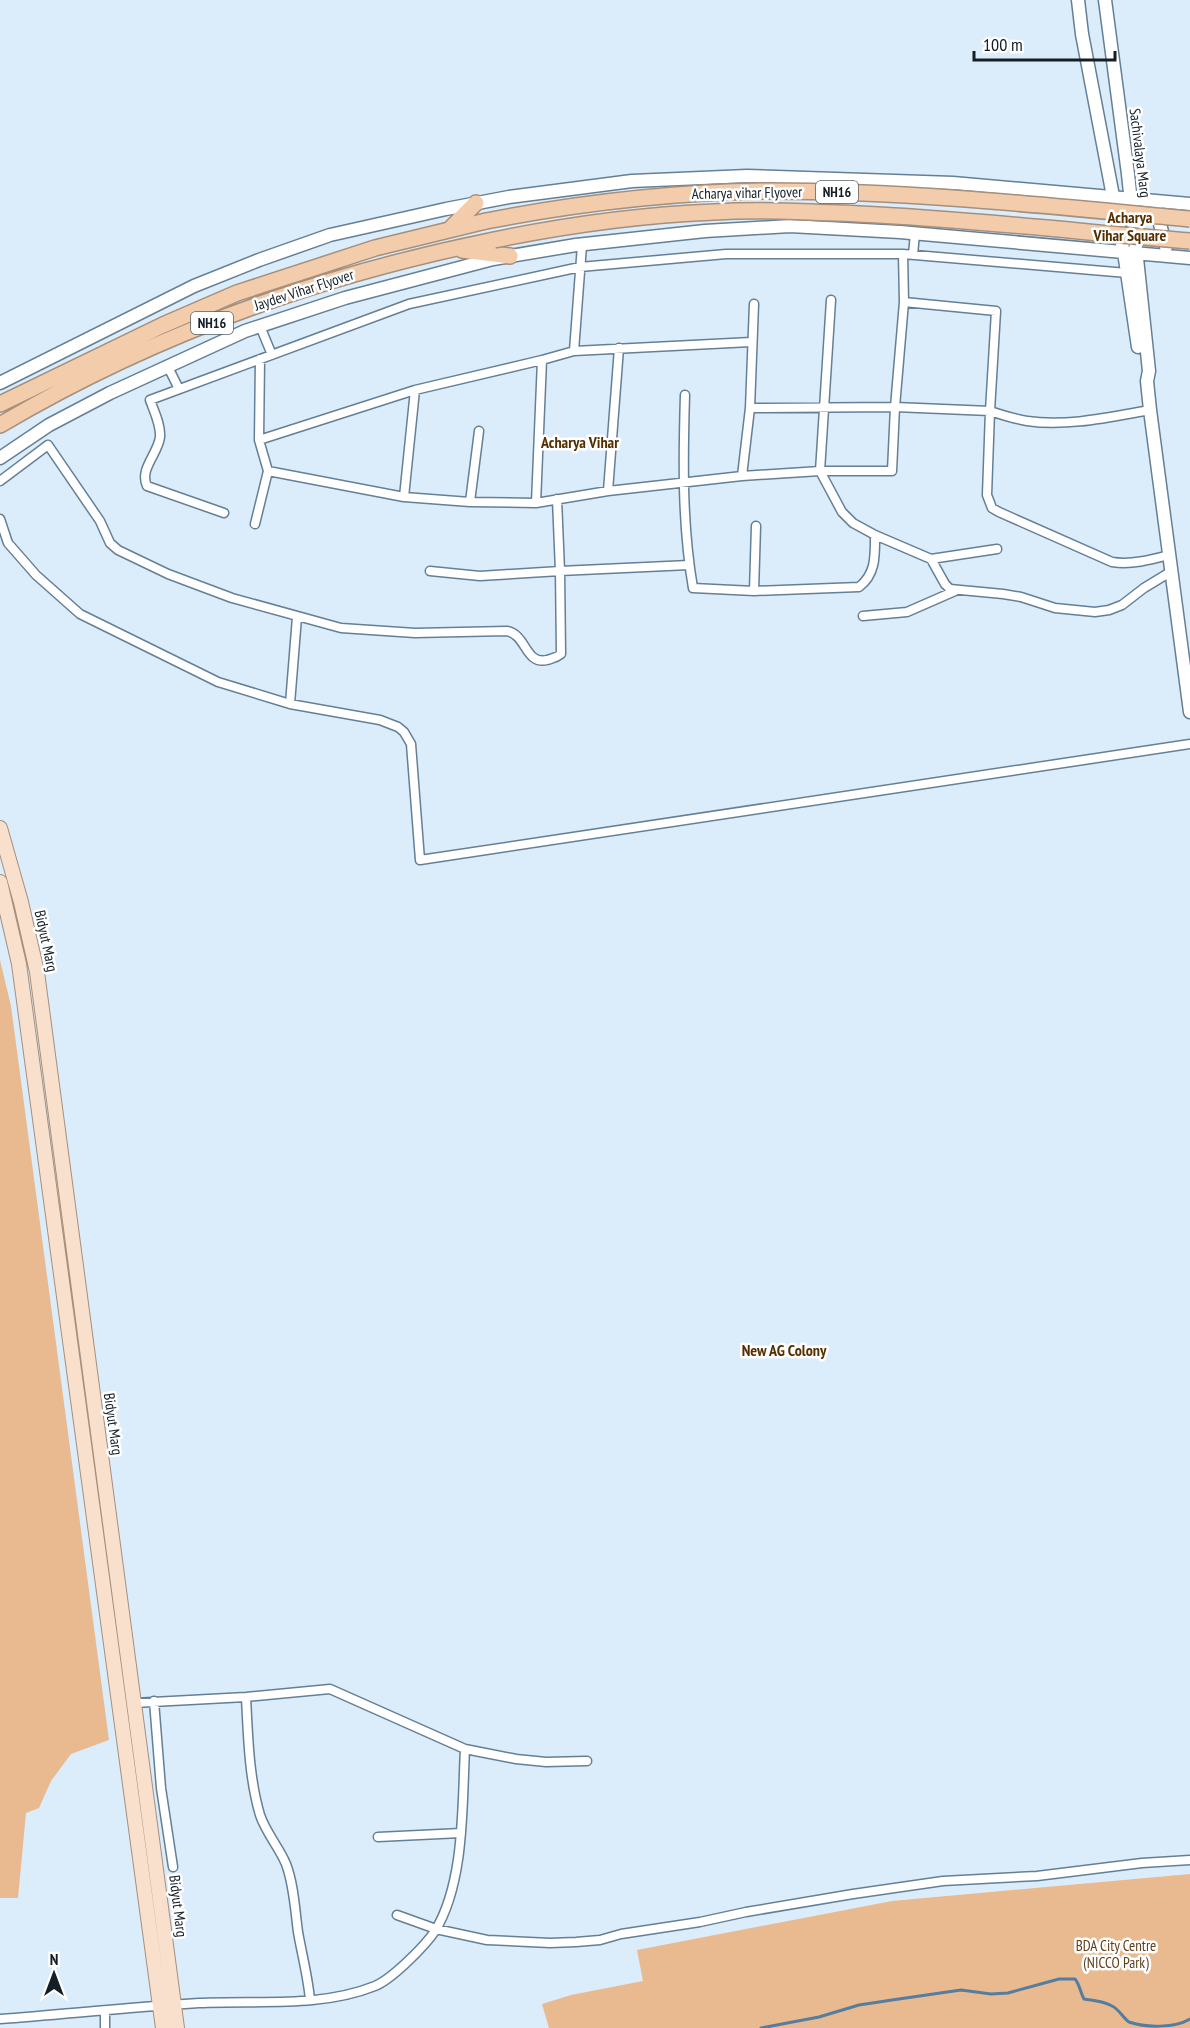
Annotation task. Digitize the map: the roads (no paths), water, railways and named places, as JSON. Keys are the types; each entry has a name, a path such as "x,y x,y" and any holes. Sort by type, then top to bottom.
{"highway":[{"name":"Acharya vihar Flyover","path":"450,229 612,201 769,191 884,194 1190,219"},
{"path":"450,229 476,203"},
{"name":"Acharya vihar Flyover","path":"444,250 578,224 705,212 763,211 905,216 1190,241"},
{"name":"Jaydev Vihar Flyover","path":"0,404 153,329 237,293 375,248 450,229"},
{"path":"444,250 510,256"},
{"name":"Jaydev Vihar Flyover","path":"0,425 33,405 108,368 244,310 387,264 444,250"}],"main road":[{"name":"Bidyut Marg","path":"0,828 21,902 37,972 134,1703 167,2006 163,2028"},
{"name":"Bidyut Marg","path":"0,882 19,964 167,2006 177,2028"}],"street":[{"name":"Sachivalaya Marg","path":"1078,0 1112,197 1124,251 1142,374 1147,381"},
{"name":"Sachivalaya Marg","path":"1105,0 1137,252 1149,371 1147,381 1150,410 1175,604 1189,690 1190,712"},
{"path":"0,383 194,286 259,260 330,235 510,197 632,181 747,176 953,183 1190,204"},
{"path":"1066,247 1075,243 1080,237 1087,207 1086,194"},
{"path":"1154,201 1170,256"},
{"path":"0,458 49,425 110,393 167,365 260,326 345,298 510,256 705,231 790,226 915,233 1190,258"},
{"path":"913,255 915,233"},
{"path":"574,351 582,245"},
{"path":"224,513 147,486 144,480 145,473 155,452 160,433 150,400 409,304 580,267 726,254 903,254 1127,273"},
{"path":"268,471 404,497 470,502 536,503 742,476 820,471 892,471 904,302 903,254"},
{"path":"831,300 826,407 820,471 842,512 853,523 875,535 931,559 997,549"},
{"path":"904,302 996,311 987,495 992,508 1112,562 1122,564 1142,562 1169,555"},
{"path":"742,476 750,408 754,304"},
{"path":"260,326 272,355"},
{"path":"259,440 415,390 574,351 751,342"},
{"path":"608,492 619,348"},
{"path":"255,524 268,471 259,440 260,359"},
{"path":"536,503 542,360"},
{"path":"167,365 179,389"},
{"path":"404,497 415,390"},
{"path":"685,395 682,483 693,588 754,591 859,587 871,575 875,535"},
{"path":"750,408 895,406 990,411 1028,421 1052,422 1103,418 1150,410"},
{"path":"470,502 479,431"},
{"path":"0,481 48,445 100,521 110,543 118,550 168,574 232,598 341,628 415,633 507,631 519,636 532,658 541,661 557,657 562,650 557,499"},
{"path":"0,519 4,545 80,614 218,682 290,704 380,720 398,727 411,744 420,860 1190,744"},
{"path":"754,591 756,526"},
{"path":"931,559 945,584 956,591 1003,594 1055,608 1095,612 1109,610 1122,604 1172,571"},
{"path":"430,571 480,576 689,565"},
{"path":"863,616 907,612 956,591"},
{"path":"290,704 297,617"},
{"path":"134,1703 246,1697 330,1689 465,1749 527,1761 587,1761"},
{"path":"246,1697 247,1733 260,1814 264,1825 281,1852 289,1874 308,1976 310,2000"},
{"path":"154,1701 161,1788 173,1867"},
{"path":"0,2019 167,2006 334,1998 377,1985 423,1947 436,1929 448,1900 456,1871 461,1833 465,1749"},
{"path":"378,1837 461,1833"},
{"path":"398,1915 436,1929 487,1940 576,1942 600,1940 621,1934 833,1897 943,1881 1037,1876 1142,1863 1190,1860"},
{"path":"105,2011 105,2028"}],"waterway":[{"path":"761,2028 819,2017 859,2005 961,1990 991,1994 1008,1993 1059,1979 1075,1979 1084,1999 1109,2004 1129,2022 1160,2026 1177,2024 1190,2019"}],"district":[{"name":"Acharya Vihar Square","path":"1130,226"},
{"name":"Acharya Vihar","path":"580,442"},
{"name":"New AG Colony","path":"784,1350"}],"park label":[{"name":"BDA City Centre (NICCO Park)","path":"1116,1954"}]}
